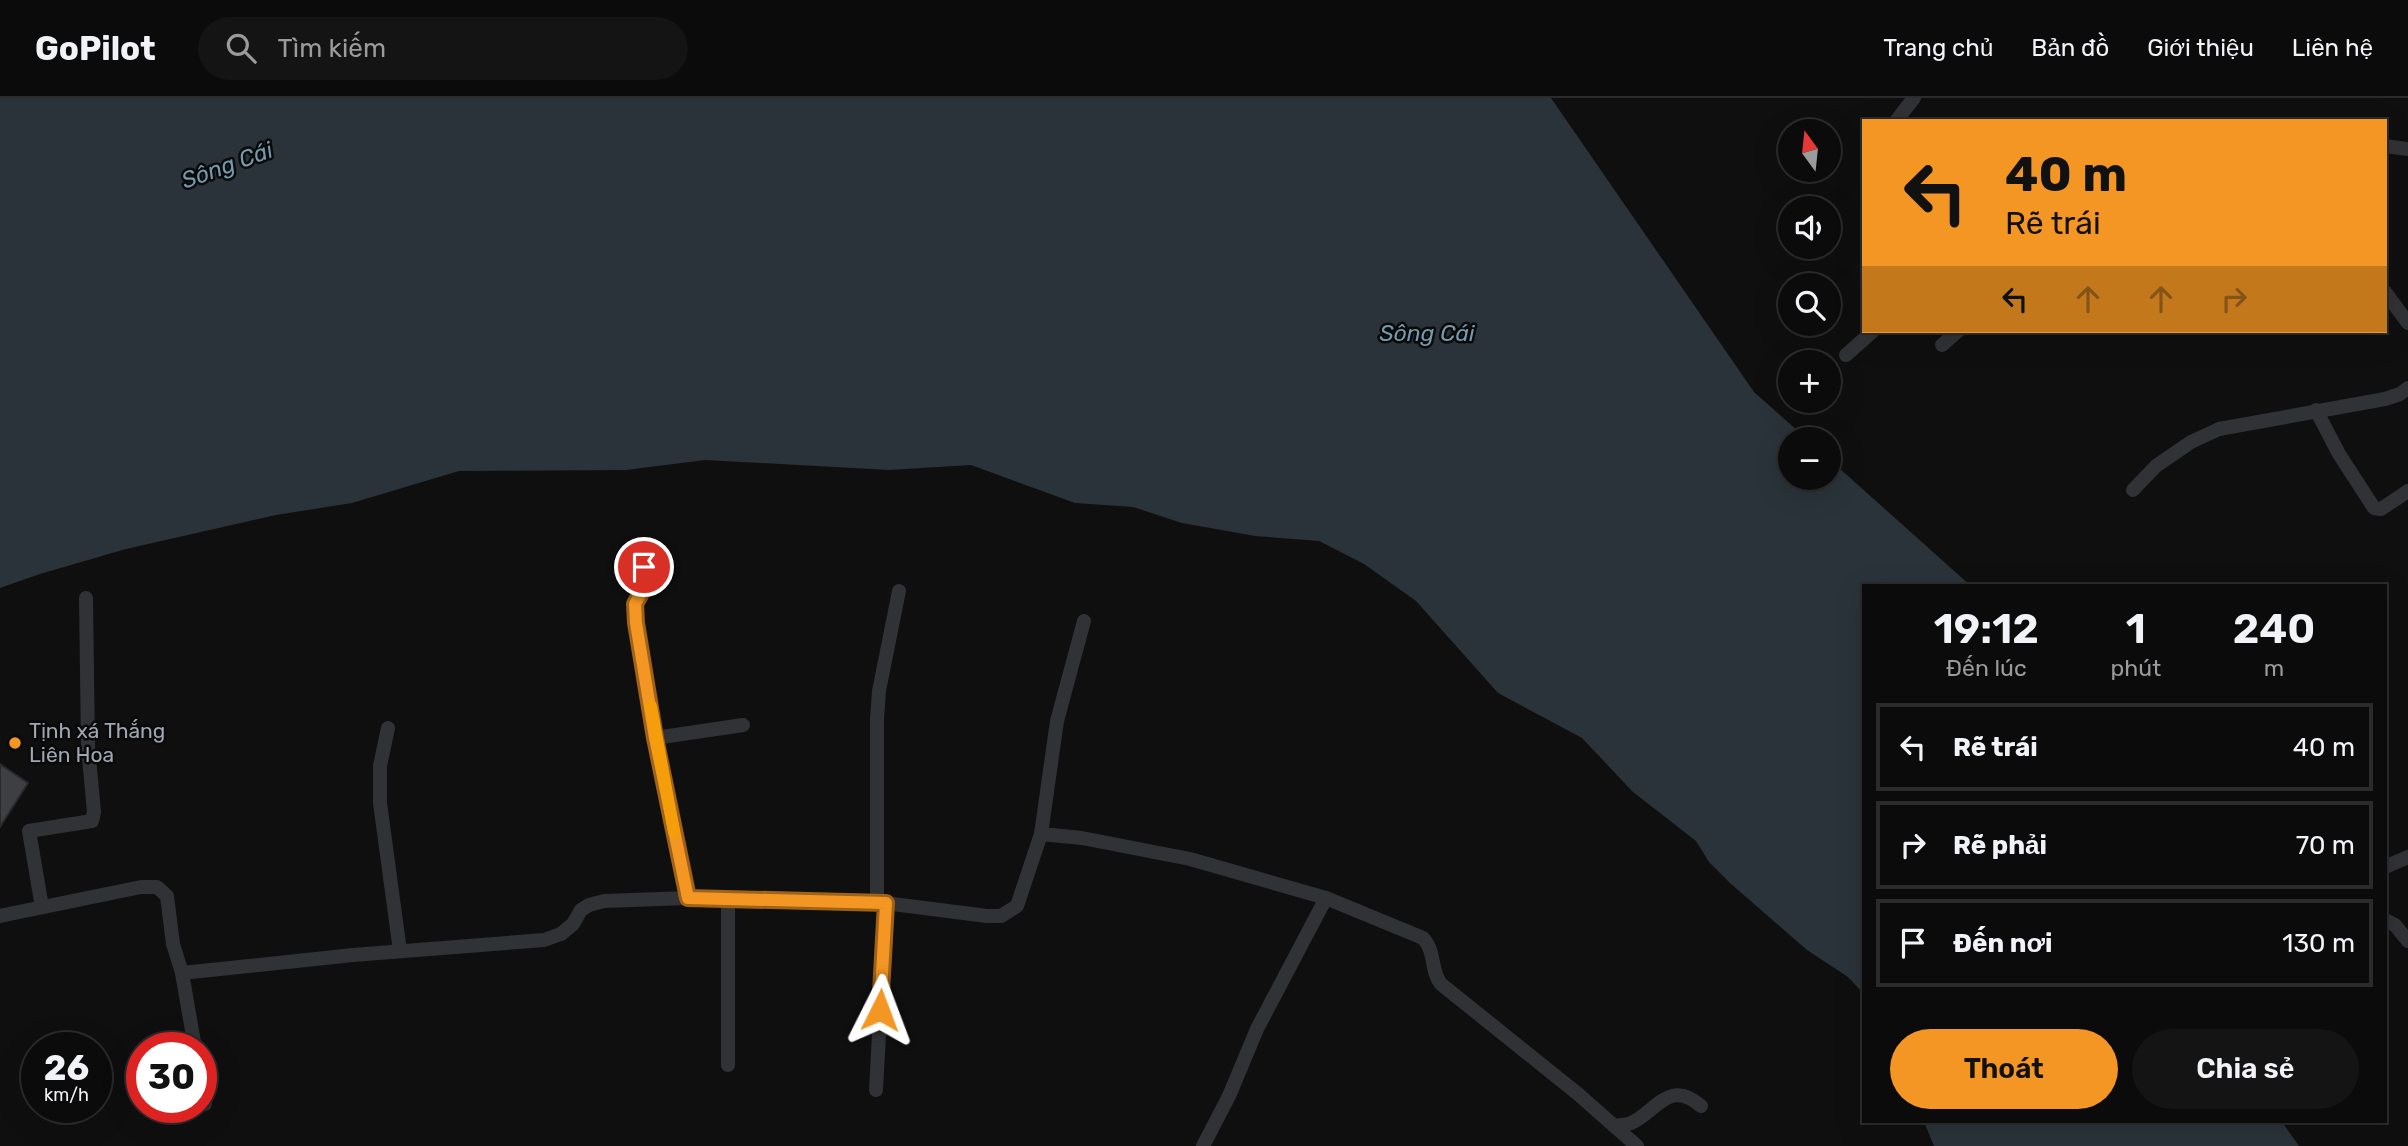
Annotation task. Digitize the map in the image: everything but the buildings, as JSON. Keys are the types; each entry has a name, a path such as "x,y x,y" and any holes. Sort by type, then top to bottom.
{"street":[{"path":"1898,119 1914,98"},
{"path":"2387,146 2408,149"},
{"path":"2387,295 2408,323"},
{"path":"1846,355 1871,333"},
{"path":"1942,345 1956,333"},
{"path":"2133,490 2156,466 2205,434 2316,410 2385,399 2408,388"},
{"path":"2316,410 2339,454 2374,508 2381,509 2408,491"},
{"path":"644,550 643,584 635,604 655,738 688,898"},
{"path":"876,1090 881,902 877,719 899,591"},
{"path":"42,907 29,831 92,821 94,812 88,747 86,598"},
{"path":"182,973 400,951 544,940 561,934 573,924 581,910 604,901 688,898 881,902 1001,916 1017,906 1041,834 1057,721 1084,621"},
{"path":"655,738 743,725"},
{"path":"387,728 380,766 380,803 400,951"},
{"path":"1041,834 1082,838 1190,859 1326,898 1423,938 1431,946 1436,977 1441,984 1578,1094 1637,1146"},
{"path":"2387,866 2408,857"},
{"path":"0,916 141,887 157,887 167,896 173,944 182,973 192,1032"},
{"path":"1203,1146 1229,1096 1257,1030 1326,898"},
{"path":"728,899 728,1065"},
{"path":"2387,921 2395,925 2408,941"},
{"path":"1614,1126 1632,1123 1657,1103 1682,1095 1701,1106"}],"water":[{"name":"Sông Cái","path":"0,98 1551,98 1754,392 1793,427 1778,427 1778,490 1841,490 1841,470 1969,584 1862,584 1862,992 1848,977 1807,950 1730,883 1709,862 1696,841 1633,792 1582,738 1498,693 1416,601 1364,564 1319,541 1255,536 1182,523 1133,507 1075,503 971,465 889,470 705,460 626,470 459,471 352,503 276,515 126,549 0,588"},
{"path":"1924,1123 2283,1123 2299,1146 1934,1146"}],"slow traffic":[{"path":"651,706 674,832"}],"place":[{"name":"Tịnh xá Thắng Liên Hoa","path":"15,743"}],"route":[{"path":"644,567 642,591 635,604 636,623 655,738 688,898 886,903 880,1010"}]}
